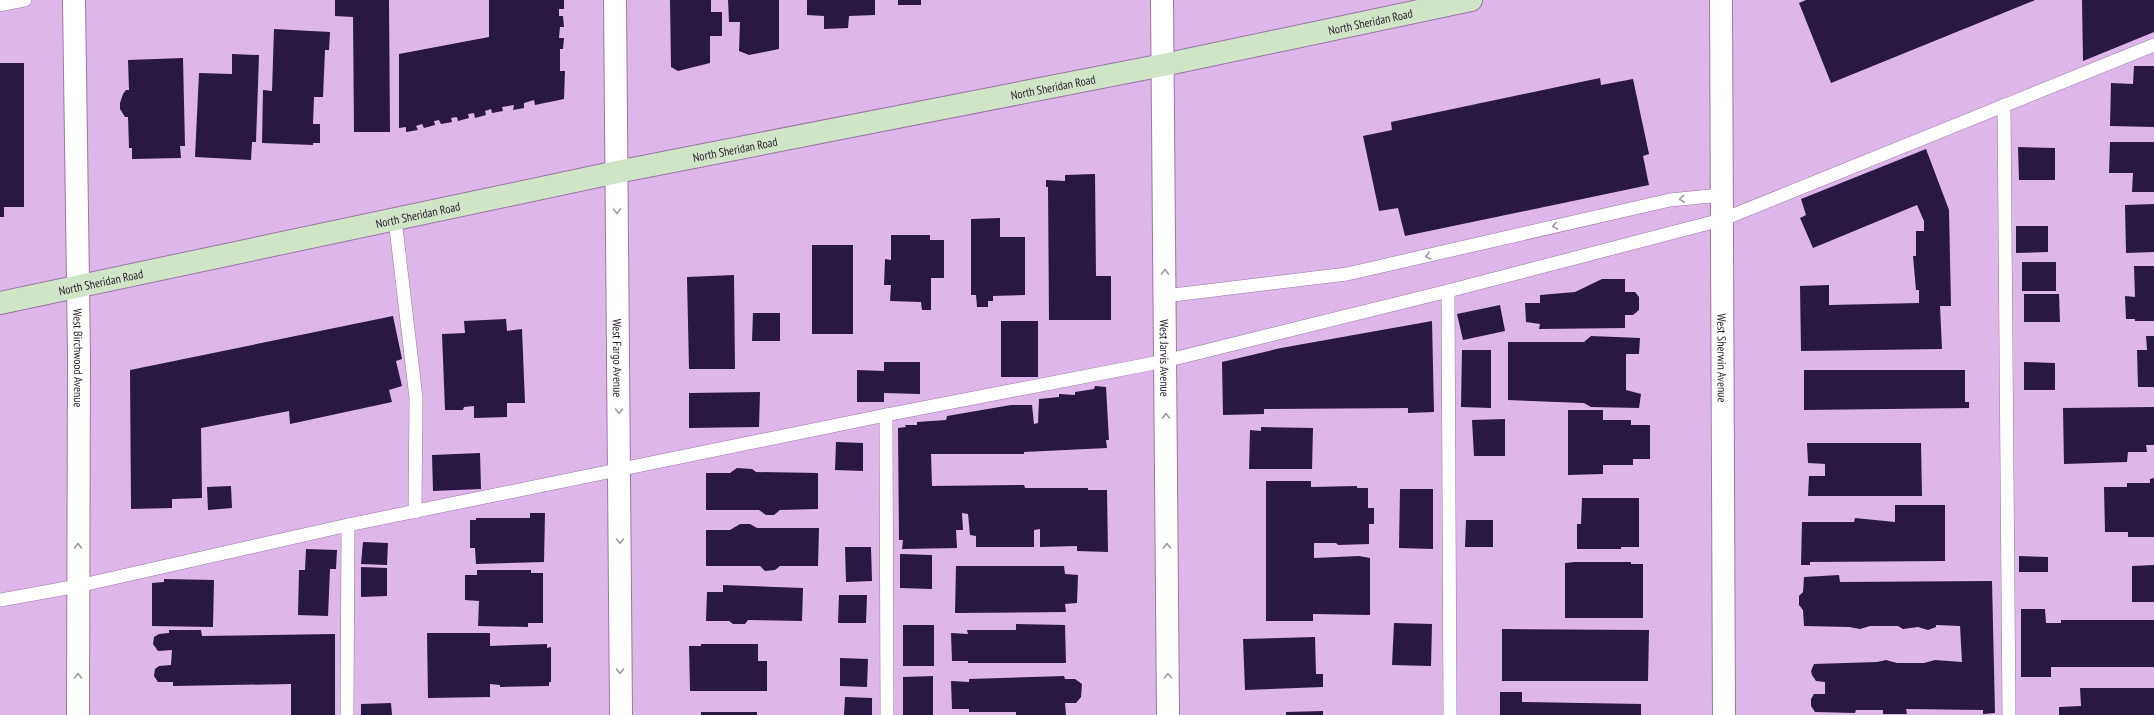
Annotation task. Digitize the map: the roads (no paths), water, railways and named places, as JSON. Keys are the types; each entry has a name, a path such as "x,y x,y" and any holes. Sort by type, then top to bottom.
{"main road":[{"name":"North Sheridan Road","path":"0,303 617,172 1163,65 1471,0"}],"street":[{"name":"West Birchwood Avenue","path":"74,0 78,287 78,715"},
{"name":"West Fargo Avenue","path":"616,0 621,715"},
{"name":"West Jarvis Avenue","path":"1162,0 1168,715"},
{"name":"West Sherwin Avenue","path":"1721,0 1724,715"}],"lane":[{"path":"0,5 25,0"},
{"path":"0,600 78,586 348,525 886,415 1165,361 1448,291 1721,220 2154,44"},
{"path":"2004,105 2009,715"},
{"path":"1165,296 1347,274 1670,200 1721,195"},
{"path":"395,219 416,398 415,512"},
{"path":"1448,291 1450,715"},
{"path":"886,415 887,715"},
{"path":"346,715 348,525"}]}
